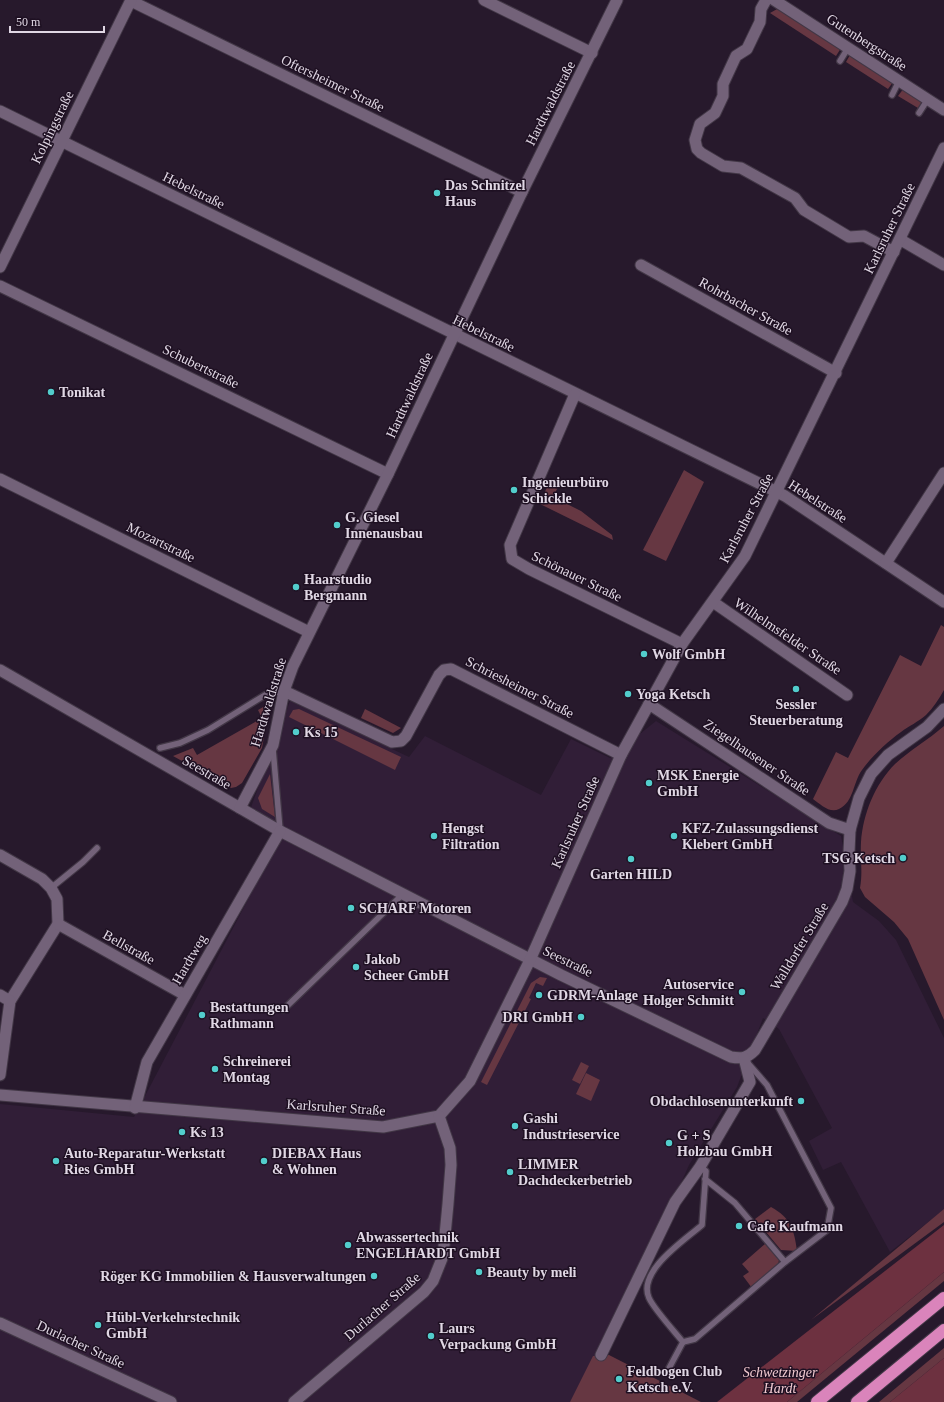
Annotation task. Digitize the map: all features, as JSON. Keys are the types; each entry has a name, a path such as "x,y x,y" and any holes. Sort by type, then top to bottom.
{"highway":[{"path":"817,1402 944,1298"},
{"path":"857,1402 944,1330"}],"street":[{"name":"Kolpingstraße","path":"0,267 131,0"},
{"name":"Oftersheimer Straße","path":"131,0 522,192"},
{"path":"484,0 592,53"},
{"name":"Hardtwaldstraße","path":"240,808 272,745 284,691 293,666 388,474 522,192 618,0"},
{"path":"766,0 761,9 760,22 747,49 736,56 723,84 723,96 715,113 700,124 695,140 697,149 723,166 741,168 795,198 804,210 849,237 864,236 894,252"},
{"name":"Gutenbergstraße","path":"774,0 944,110"},
{"name":"Hebelstraße","path":"0,111 777,492 944,602"},
{"name":"Karlsruher Straße","path":"0,1095 135,1108 383,1127 439,1116 470,1081 530,960 620,755 682,644 745,556 836,373 944,148"},
{"path":"900,240 944,265"},
{"name":"Rohrbacher Straße","path":"641,265 836,373"},
{"name":"Schubertstraße","path":"0,286 388,474"},
{"name":"Schönauer Straße","path":"575,394 510,545 512,559 529,569 682,644"},
{"path":"886,563 944,473"},
{"name":"Mozartstraße","path":"0,479 309,632"},
{"name":"Wilhelmsfelder Straße","path":"713,602 847,695"},
{"name":"Schriesheimer Straße","path":"284,691 392,742 401,741 406,736 438,675 444,670 451,669 620,755"},
{"name":"Seestraße","path":"0,670 280,830 530,960 731,1057 744,1058"},
{"name":"Ziegelhausener Straße","path":"649,704 829,823 850,830"},
{"name":"Walldorfer Straße","path":"744,1058 755,1050 842,902 847,889 850,871 848,852 850,830 858,798 871,774 888,755 927,727 944,709"},
{"name":"Hardtweg","path":"135,1108 147,1062 280,830"},
{"path":"0,855 42,879 51,888 57,899 58,924 10,1001 0,1075"},
{"name":"Bellstraße","path":"58,924 185,995"},
{"path":"0,995 10,1001"},
{"path":"601,1355 675,1202 700,1167 750,1082 744,1058"},
{"name":"Durlacher Straße","path":"294,1402 424,1292 433,1281 443,1256 451,1165 448,1137 439,1116"},
{"name":"Durlacher Straße","path":"0,1323 171,1402"}],"lane":[{"path":"840,61 848,48"},
{"path":"892,95 900,81"},
{"path":"919,113 928,99"},
{"path":"160,748 180,743 208,730 264,695 284,691"},
{"path":"272,745 280,830"},
{"path":"51,888 83,862 97,848"},
{"path":"283,1010 403,894"},
{"path":"667,1372 683,1342 694,1339 785,1262 827,1230 831,1208 767,1085 744,1058"},
{"path":"683,1342 649,1298 647,1286 658,1263 702,1225 706,1171 700,1167"},
{"path":"705,1179 735,1203 785,1262"}],"shaded area":[{"path":"779,8 841,48 836,56 770,13"},
{"path":"850,55 893,82 888,89 846,62"},
{"path":"904,88 923,100 918,108 898,96"},
{"path":"684,470 704,482 666,561 643,550"},
{"path":"549,482 558,487 553,497 581,511 612,535 613,540 540,504"},
{"path":"941,625 944,627 944,690 938,700 926,715 896,736 870,760 859,775 848,802 844,806 836,810 832,810 822,806 813,799 836,752 848,758 900,655 921,666"},
{"path":"290,701 409,757 425,736 541,795 571,739 610,758 656,721 841,836 853,902 879,921 896,940 944,1038 944,1210 890,1252 841,1162 823,1170 809,1141 832,1128 779,1029 763,1018 737,1087 689,1165 654,1244 572,1402 0,1402 0,1104 134,1117 286,827 250,810"},
{"path":"270,703 262,748 242,783 236,787 231,788 173,756 193,748 197,755 262,718 258,710"},
{"path":"299,709 401,757 395,770 289,717 293,710"},
{"path":"365,709 401,728 393,733 361,718"},
{"name":"TSG Ketsch","path":"944,726 944,1020 908,939 894,922 865,897 860,888 862,831 867,810 876,790 895,764"},
{"path":"270,774 275,817 262,809 258,798"},
{"path":"540,977 547,978 543,986 536,983 529,998 531,999 487,1085 481,1082 531,983"},
{"path":"581,1062 589,1066 580,1084 572,1080"},
{"path":"586,1073 600,1080 591,1101 576,1094"},
{"path":"771,1207 778,1211 790,1225 793,1231 797,1251 781,1250 755,1219"},
{"path":"944,1209 944,1222 811,1320"},
{"path":"765,1244 779,1260 778,1265 752,1288 743,1276 749,1272 742,1264"},
{"path":"944,1272 944,1281 797,1402 787,1402"},
{"path":"944,1348 944,1358 890,1402 879,1402"},
{"name":"Feldbogen Club Ketsch e.V.","path":"609,1355 701,1402 570,1402 593,1356"}],"green space":[{"name":"Schwetzinger Hardt","path":"944,1225 944,1272 787,1402 717,1402"},
{"path":"944,1358 944,1402 890,1402"}],"place":[{"name":"Das Schnitzel Haus","path":"437,193"},
{"name":"Tonikat","path":"51,392"},
{"name":"Ingenieurbüro Schickle","path":"514,490"},
{"name":"G. Giesel Innenausbau","path":"337,525"},
{"name":"Haarstudio Bergmann","path":"296,587"},
{"name":"Wolf GmbH","path":"644,654"},
{"name":"Sessler Steuerberatung","path":"796,689"},
{"name":"Yoga Ketsch","path":"628,694"},
{"name":"Ks 15","path":"296,732"},
{"name":"MSK Energie GmbH","path":"649,783"},
{"name":"Hengst Filtration","path":"434,836"},
{"name":"KFZ-Zulassungsdienst Klebert GmbH","path":"674,836"},
{"name":"TSG Ketsch","path":"903,858"},
{"name":"Garten HILD","path":"631,859"},
{"name":"SCHARF Motoren","path":"351,908"},
{"name":"Jakob Scheer GmbH","path":"356,967"},
{"name":"Autoservice Holger Schmitt","path":"742,992"},
{"name":"GDRM-Anlage","path":"539,995"},
{"name":"Bestattungen Rathmann","path":"202,1015"},
{"name":"DRI GmbH","path":"581,1017"},
{"name":"Schreinerei Montag","path":"215,1069"},
{"name":"Obdachlosenunterkunft","path":"801,1101"},
{"name":"Gashi Industrieservice","path":"515,1126"},
{"name":"Ks 13","path":"182,1132"},
{"name":"G + S Holzbau GmbH","path":"669,1143"},
{"name":"Auto-Reparatur-Werkstatt Ries GmbH","path":"56,1161"},
{"name":"DIEBAX Haus & Wohnen","path":"264,1161"},
{"name":"LIMMER Dachdeckerbetrieb","path":"510,1172"},
{"name":"Cafe Kaufmann","path":"739,1226"},
{"name":"Abwassertechnik ENGELHARDT GmbH","path":"348,1245"},
{"name":"Beauty by meli","path":"479,1272"},
{"name":"Röger KG Immobilien & Hausverwaltungen","path":"374,1276"},
{"name":"Hübl-Verkehrstechnik GmbH","path":"98,1325"},
{"name":"Laurs Verpackung GmbH","path":"431,1336"},
{"name":"Feldbogen Club Ketsch e.V.","path":"619,1379"}]}
